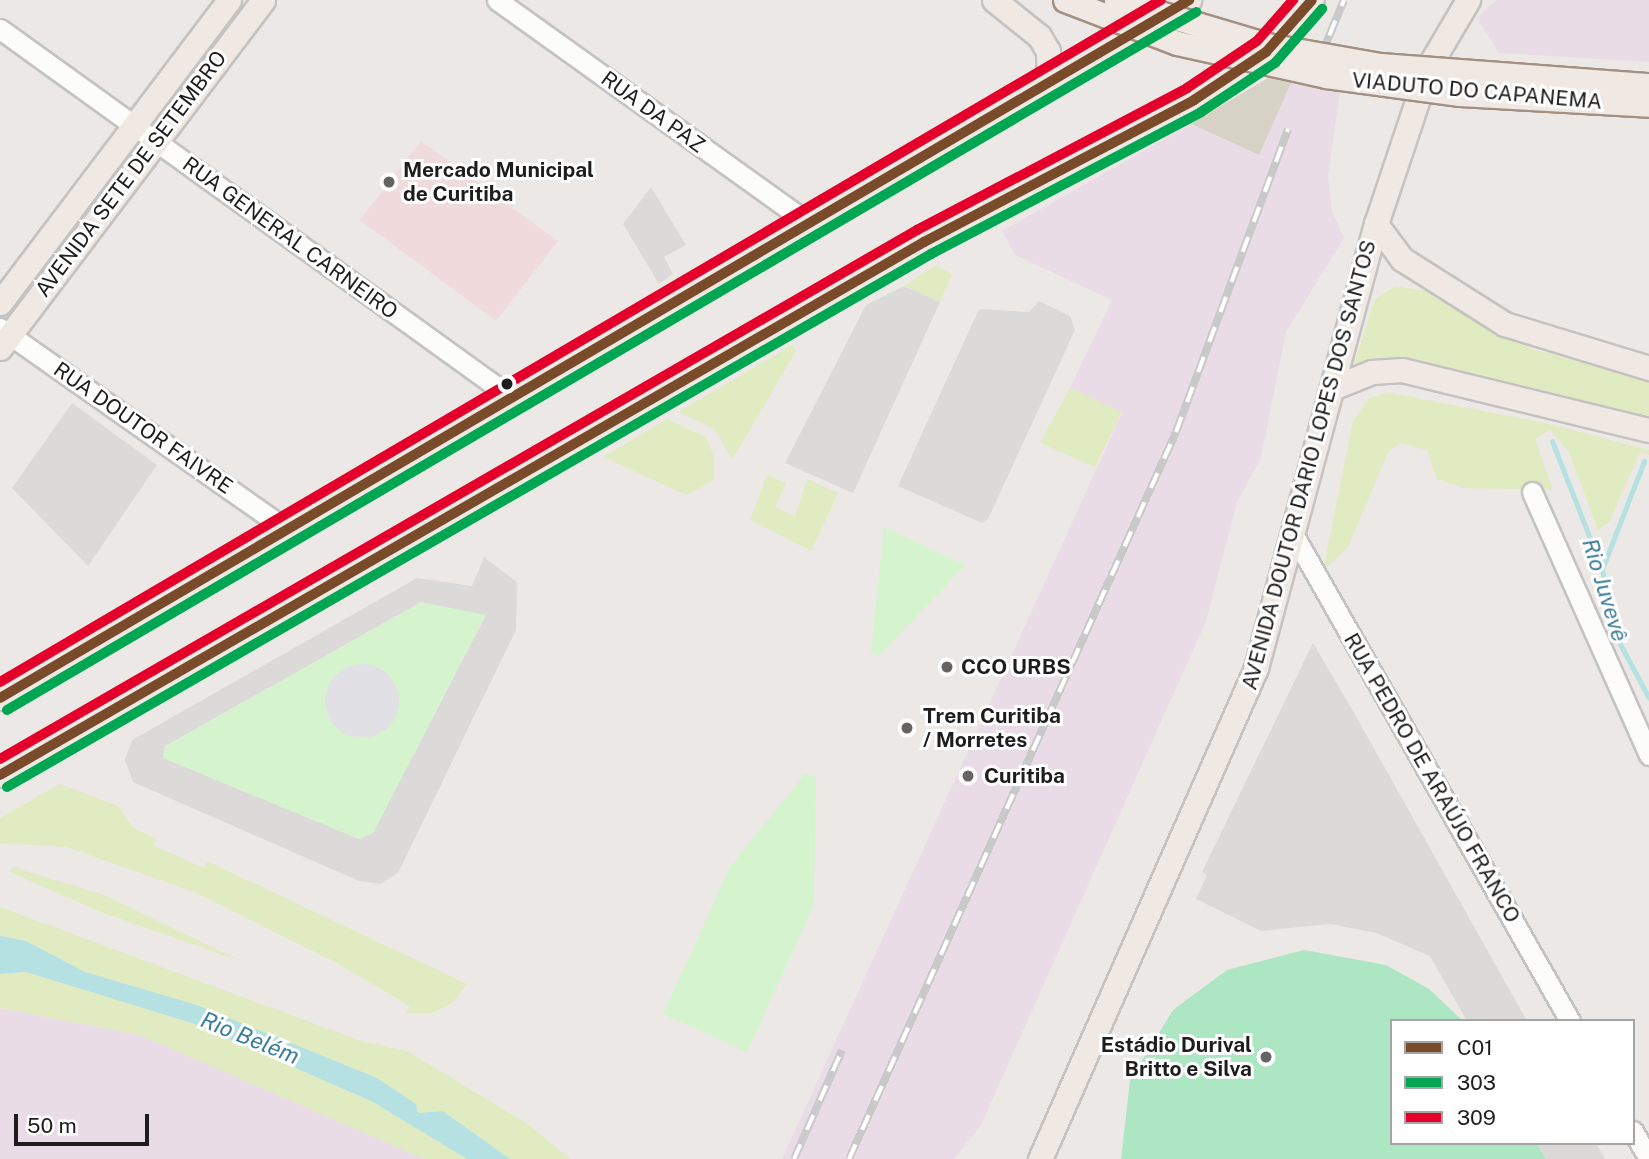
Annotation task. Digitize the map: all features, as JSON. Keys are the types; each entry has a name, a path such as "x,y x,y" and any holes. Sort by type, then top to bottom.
{"main road":[{"name":"AVENIDA SETE DE SETEMBRO","path":"0,303 229,0"},
{"name":"AVENIDA SETE DE SETEMBRO","path":"4,337 263,0"},
{"path":"994,0 1039,36 1048,51 1049,82"},
{"name":"VIADUTO DO CAPANEMA","path":"1065,0 1177,43 1326,76 1460,94 1649,105"},
{"name":"VIADUTO DO CAPANEMA","path":"1116,0 1235,37 1380,65 1649,85"},
{"path":"2,694 1189,0"},
{"path":"0,775 924,242 1194,100 1266,52 1312,0"},
{"name":"AVENIDA DOUTOR DARIO LOPES DOS SANTOS","path":"1040,1159 1243,701 1293,534 1376,224 1429,66 1468,0"},
{"path":"1376,224 1402,259 1505,324 1649,368"},
{"path":"1332,388 1372,372 1402,370 1649,430"}],"street":[{"name":"RUA DA PAZ","path":"497,0 808,223"},
{"name":"RUA GENERAL CARNEIRO","path":"0,29 511,397"},
{"name":"RUA DOUTOR FAIVRE","path":"4,337 286,530"},
{"path":"1532,492 1649,755"},
{"name":"RUA PEDRO DE ARAÚJO FRANCO","path":"1293,534 1569,1019"},
{"path":"1635,1135 1649,1159"}],"shaded area":[{"path":"1496,0 1649,0 1649,62 1499,53 1477,18"},
{"path":"1268,78 1291,83 1259,155 1191,124"},
{"path":"1291,83 1340,92 1328,176 1332,211 1344,238 1286,332 1261,458 1237,502 1206,621 981,1125 954,1159 782,1159 1122,413 1070,388 1112,300 1015,255 1002,231 1191,124 1258,155"},
{"path":"421,141 558,241 496,321 360,220"},
{"path":"651,187 686,245 664,257 673,274 659,284 623,224"},
{"path":"904,286 940,302 853,493 785,463 866,305"},
{"path":"1039,301 1070,316 1075,330 988,519 982,523 898,486 979,309 1029,312"},
{"path":"72,403 157,465 88,566 12,488"},
{"path":"484,557 517,582 516,630 398,873 381,884 359,881 133,782 125,760 132,740 417,578 472,586","holes":["421,602 486,615 373,833 359,839 163,758 165,746"]},
{"path":"1313,643 1526,1019 1466,1019 1430,956 1376,933 1330,924 1261,931 1196,899 1207,875 1202,872"},
{"path":"362,664 376,667 388,675 396,687 399,701 396,715 388,727 376,735 362,738 348,735 336,727 328,715 325,701 328,687 336,675 348,667"},
{"path":"0,1008 140,1035 260,1075 432,1159 0,1159"},
{"path":"1538,1145 1597,1145 1605,1159 1546,1159"}],"green space":[{"path":"936,265 952,274 940,302 904,286"},
{"path":"1395,286 1431,292 1532,349 1649,379 1649,421 1373,361 1354,364 1375,299"},
{"path":"792,345 796,351 732,460 715,429 678,412"},
{"path":"1070,388 1122,412 1095,467 1040,443"},
{"path":"1387,392 1549,424 1649,450 1649,455 1640,452 1609,522 1598,530 1569,452 1550,430 1535,439 1553,490 1464,488 1437,479 1427,450 1401,443 1388,452 1348,547 1323,571 1353,421 1368,399"},
{"path":"667,419 706,437 714,458 714,480 687,495 603,457"},
{"path":"767,475 786,483 775,507 795,517 807,479 838,493 811,551 750,520"},
{"path":"884,527 965,565 879,656 871,652"},
{"path":"421,602 486,614 373,833 359,839 162,758 165,746","holes":["361,664 383,670 399,701 390,725 333,724 326,712 325,701"]},
{"path":"805,774 816,777 814,905 747,1052 663,1014 730,867"},
{"path":"60,784 118,806 132,827 157,839 154,846 204,868 207,861 467,984 452,1003 433,1013 406,1013 410,1006 333,961 194,892 67,847 0,843 0,818"},
{"path":"13,867 104,895 243,962 98,911 10,872"},
{"path":"0,907 361,1041 407,1051 528,1124 570,1159 510,1159 444,1111 417,1113 377,1078 197,1005 85,972 26,941 0,936"},
{"name":"Estádio Durival Britto e Silva","path":"1304,950 1386,965 1429,989 1461,1019 1390,1019 1390,1145 1538,1145 1546,1159 1121,1159 1130,1080 1173,1010 1227,970"},
{"path":"26,972 195,1024 373,1102 467,1159 424,1159 140,1035 0,1008 0,974"}],"water":[{"name":"Rio Belém","path":"0,936 26,941 85,972 197,1005 377,1078 416,1104 418,1113 443,1111 510,1159 467,1159 373,1102 195,1024 26,972 0,974"}],"waterway":[{"name":"Rio Juvevê","path":"1552,441 1602,569 1612,629 1649,698"},
{"path":"1602,569 1644,461"}],"railway":[{"path":"1317,65 1344,0"},
{"path":"849,1159 1176,432 1288,129"},
{"path":"794,1159 842,1050"}],"transit line":[{"name":"309","path":"0,682 1161,0"},
{"name":"C01","path":"0,698 1189,0"},
{"name":"309","path":"0,759 917,230 1187,88 1257,41 1293,0"},
{"name":"C01","path":"0,775 924,242 1194,100 1266,52 1312,0"},
{"name":"303","path":"7,787 931,254 1201,112 1275,63 1322,9"},
{"name":"303","path":"7,710 1196,12"}],"place":[{"name":"Mercado Municipal de Curitiba","path":"389,182"},
{"name":"CCO URBS","path":"947,667"},
{"name":"Trem Curitiba / Morretes","path":"907,728"},
{"name":"Curitiba","path":"968,776"},
{"name":"Estádio Durival Britto e Silva","path":"1266,1057"}]}
